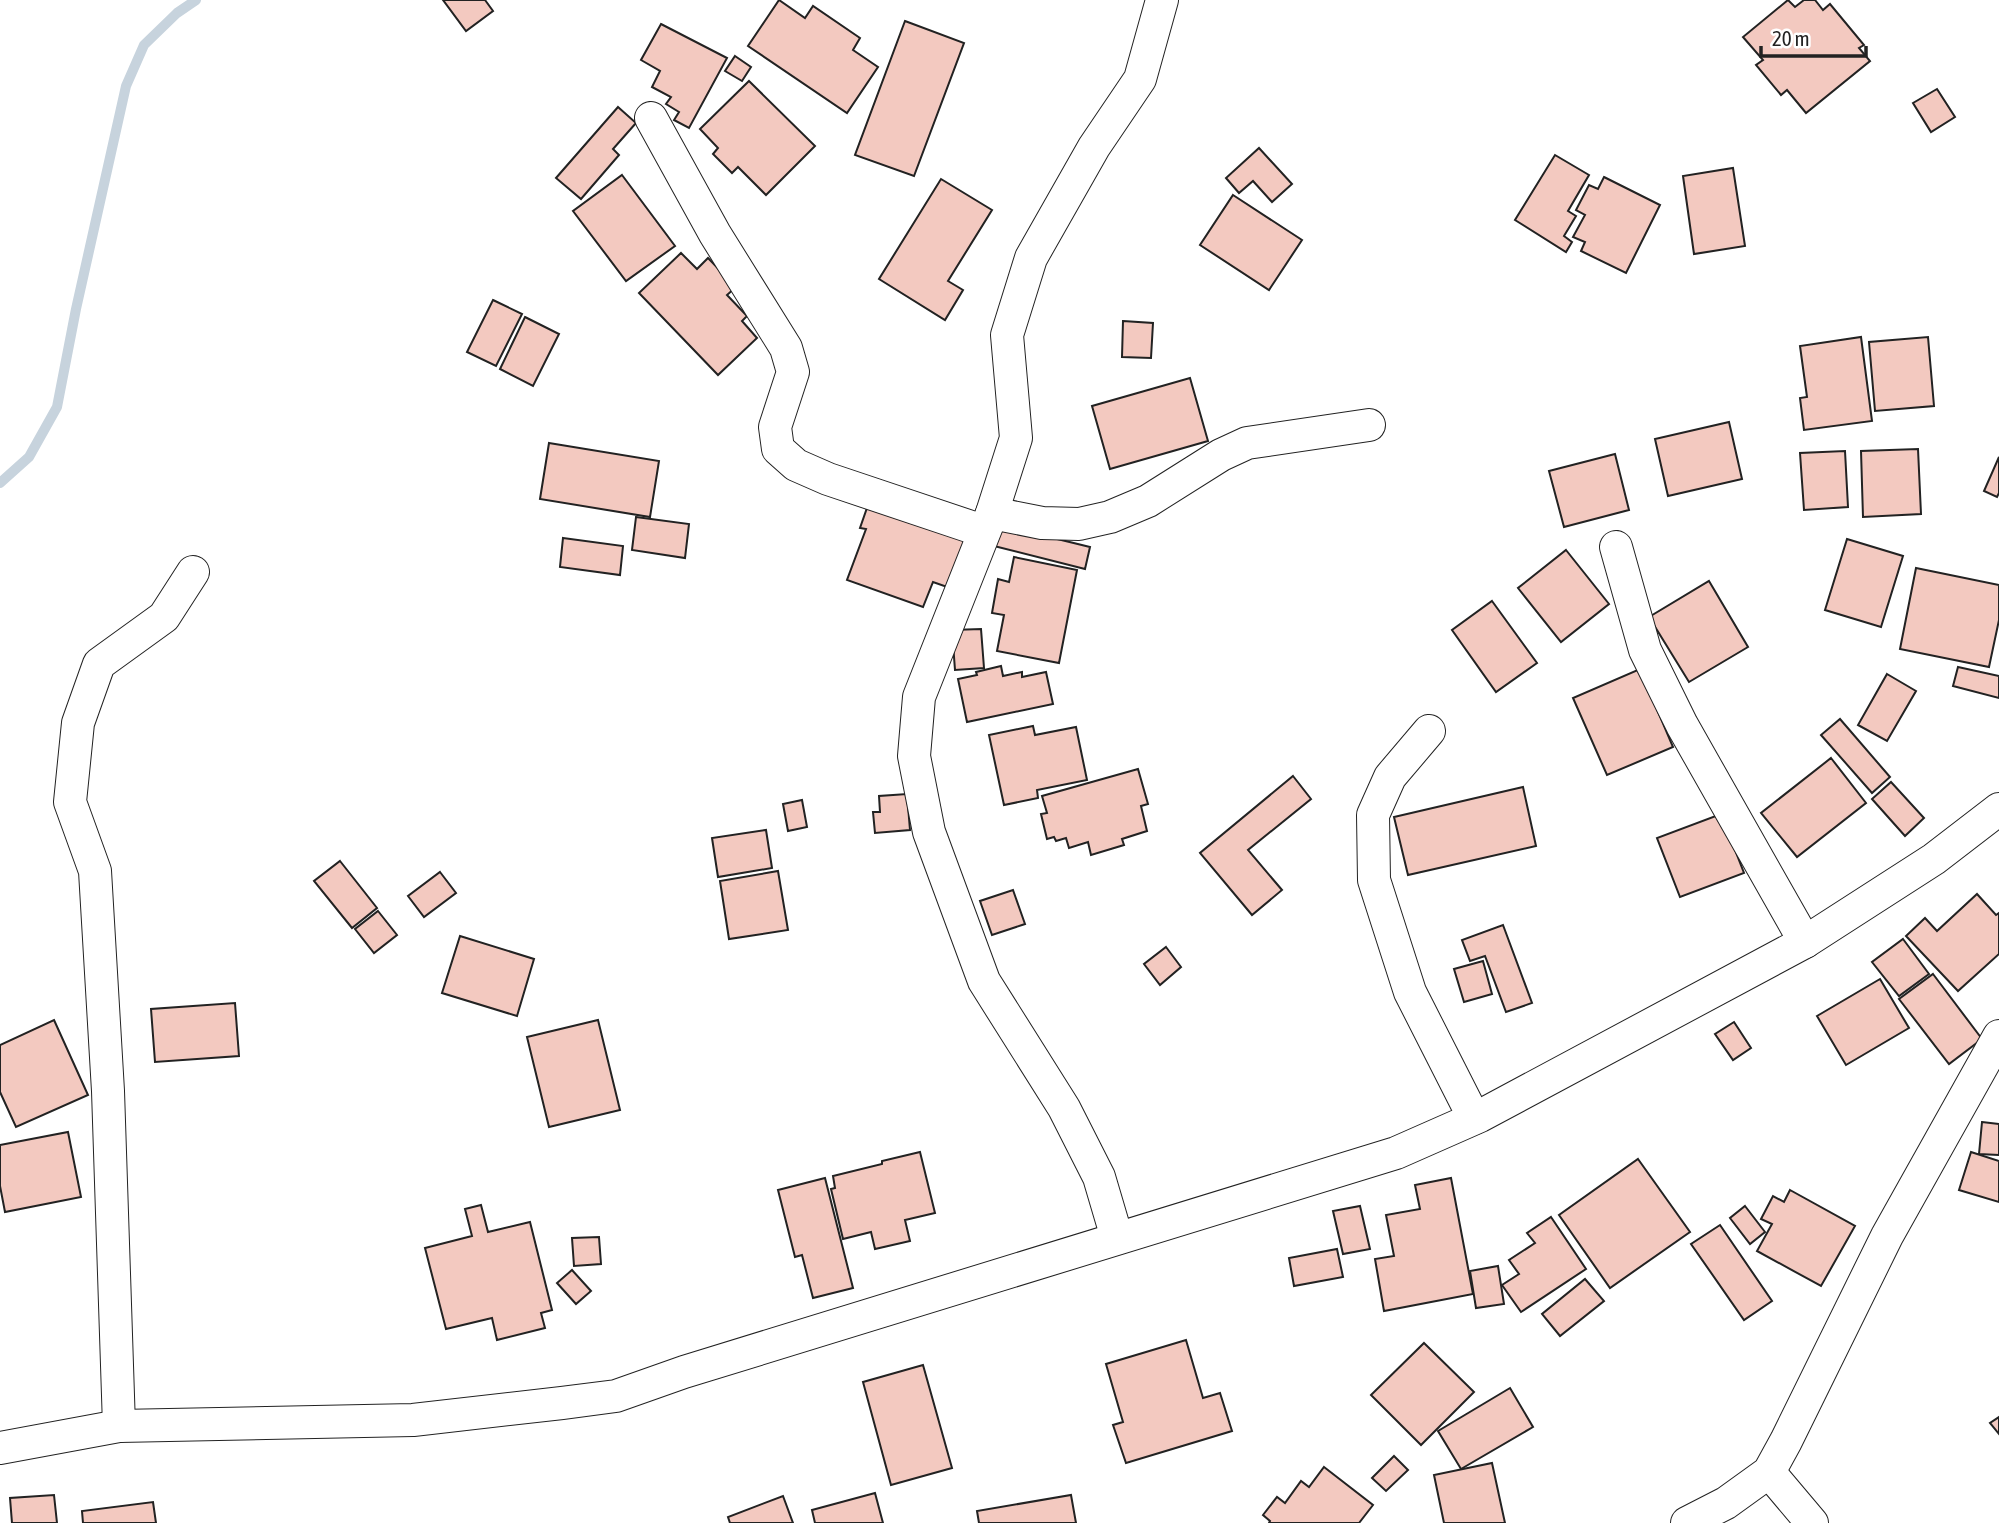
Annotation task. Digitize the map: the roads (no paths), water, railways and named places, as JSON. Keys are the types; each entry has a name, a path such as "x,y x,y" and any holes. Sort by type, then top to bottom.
{"street":[{"path":"1117,1238 1100,1177 1064,1108 984,981 929,832 914,756 919,697 1016,439 1007,335 1031,258 1094,147 1140,79 1161,0"},
{"path":"651,118 715,234 786,348 793,372 775,427 778,449 796,465 828,479 987,522 1079,524 1110,517 1148,501 1221,455 1247,443 1369,425"},
{"path":"1616,547 1645,650 1682,725 1805,942"},
{"path":"119,1426 108,1091 95,871 70,802 78,723 99,664 164,617 192,572"},
{"path":"1429,731 1390,777 1373,815 1374,880 1410,992 1474,1118"},
{"path":"0,1448 119,1426 413,1420 616,1396 684,1372 1396,1153 1474,1118 1805,942 1934,859 1998,812"},
{"path":"1688,1523 1726,1503 1769,1472 1887,1236 1999,1036"},
{"path":"1769,1472 1812,1523"}],"waterway":[{"path":"0,483 29,457 57,407 126,86 144,45 177,13 196,0"}]}
